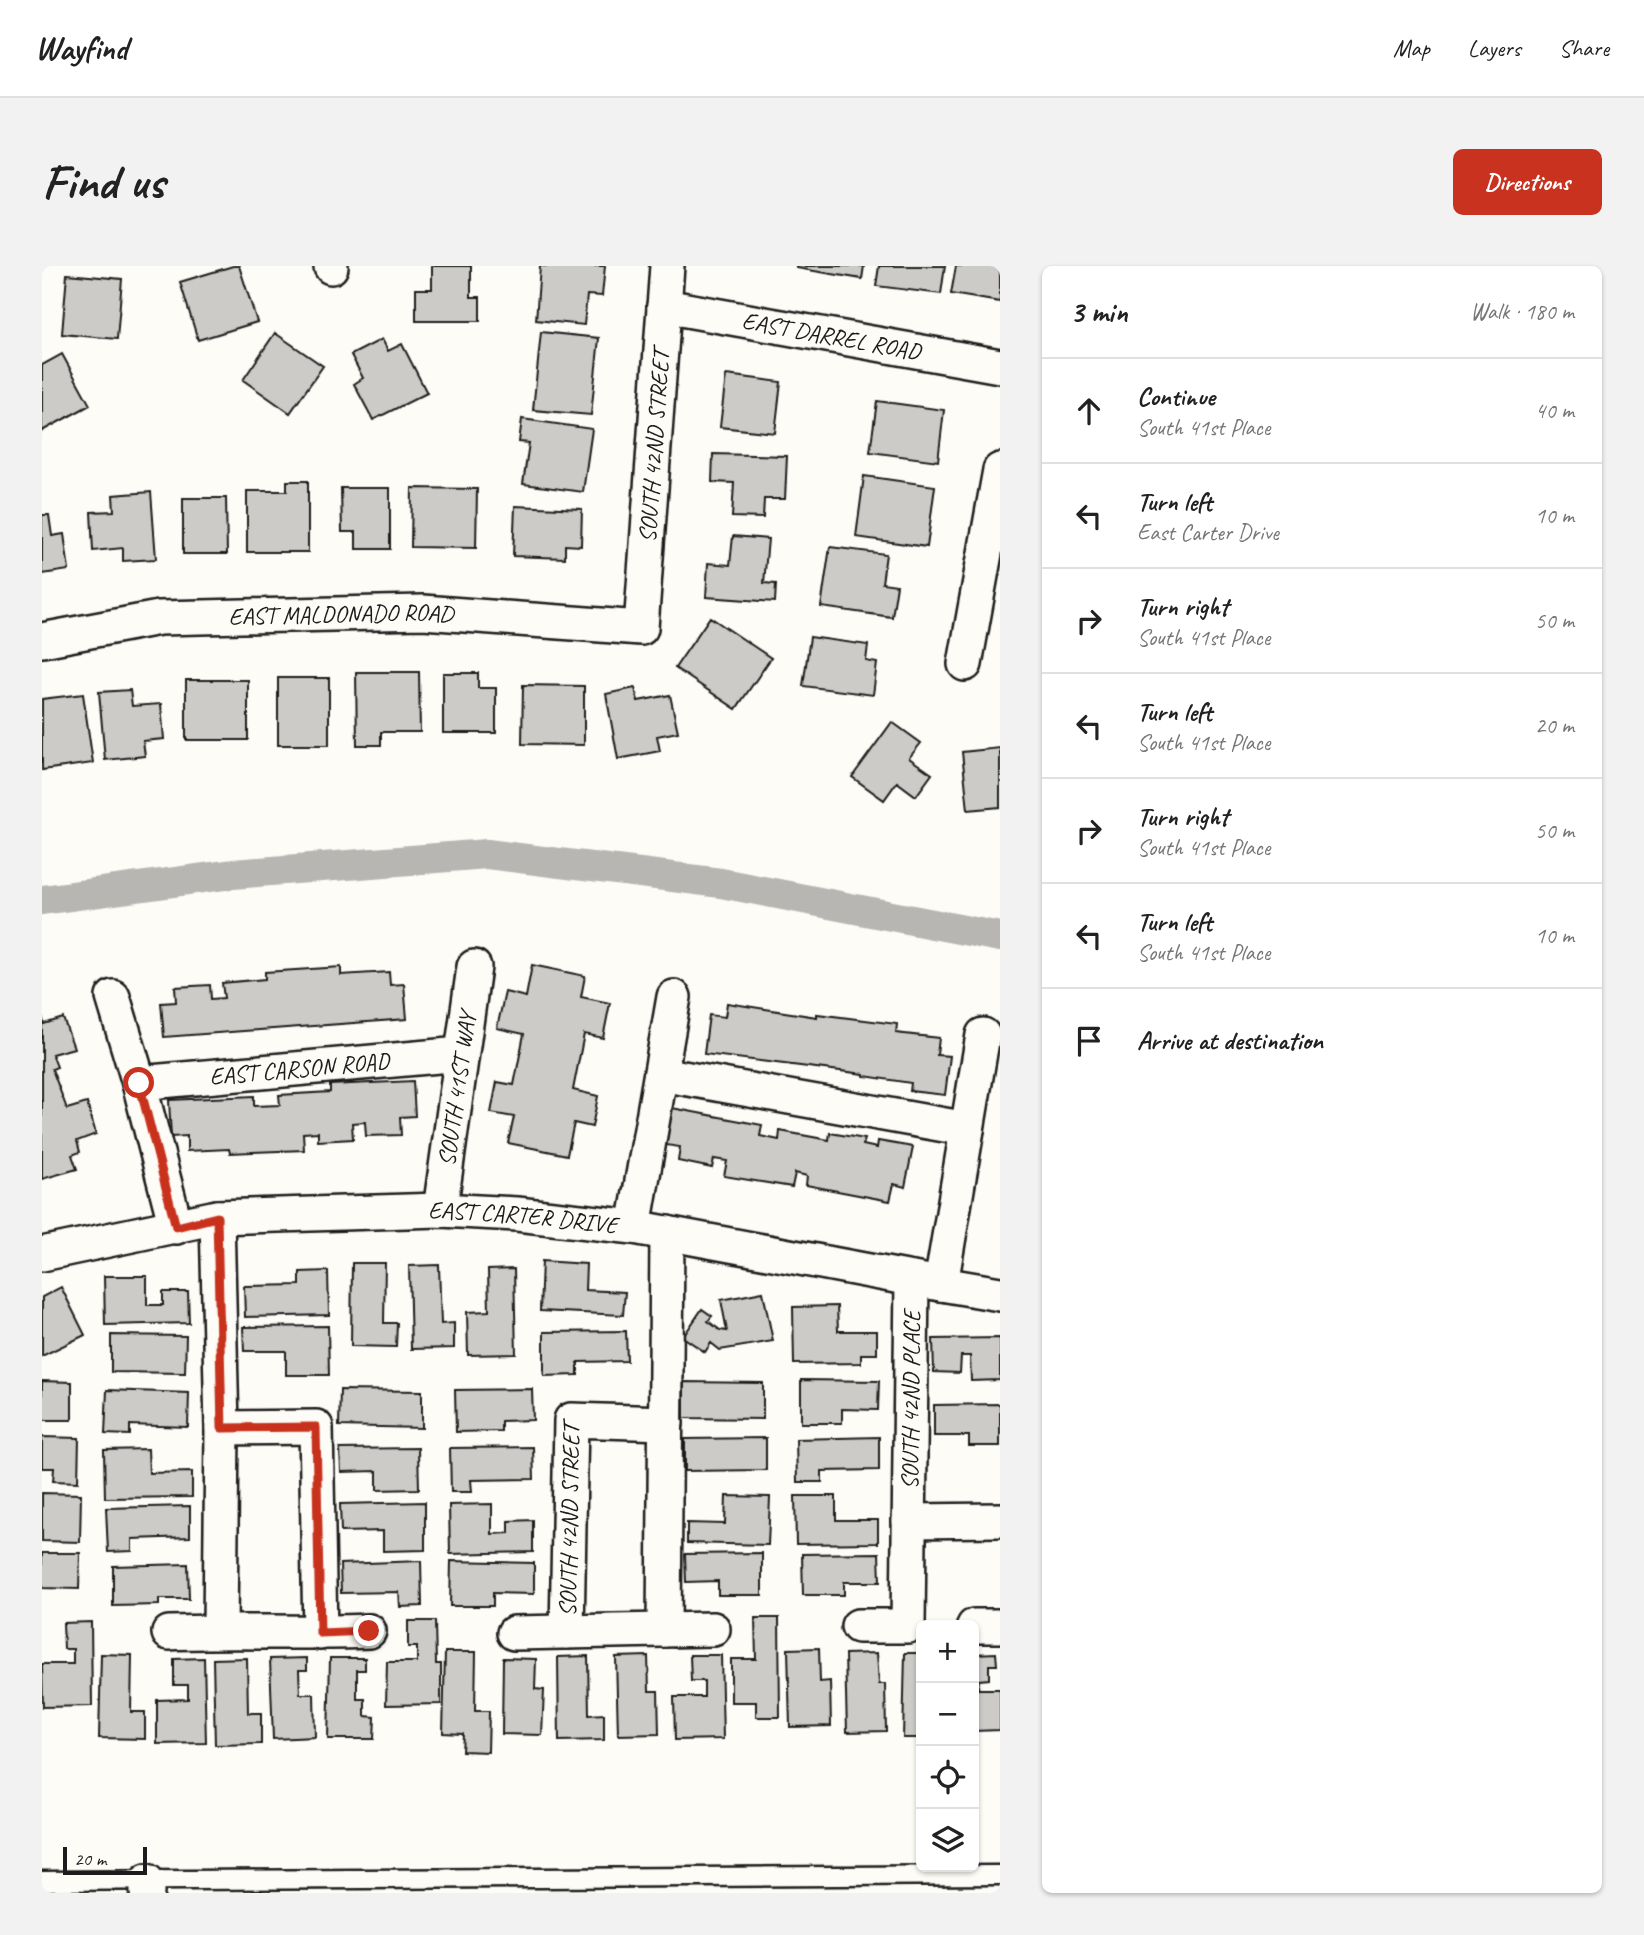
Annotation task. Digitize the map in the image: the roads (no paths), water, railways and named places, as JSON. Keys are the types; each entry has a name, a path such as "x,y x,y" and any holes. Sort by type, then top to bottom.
{"street":[{"name":"SOUTH 42ND STREET","path":"640,628 667,266"},
{"name":"EAST DARREL ROAD","path":"664,306 1000,366"},
{"path":"965,664 1000,470"},
{"name":"EAST MALDONADO ROAD","path":"42,640 159,618 423,612 640,628"},
{"name":"SOUTH 41ST WAY","path":"440,1210 474,967"},
{"path":"113,997 139,1083 176,1227"},
{"path":"634,1227 674,997"},
{"name":"SOUTH 42ND PLACE","path":"858,1626 915,1626 909,1521 926,1282 967,1129 983,1035"},
{"name":"EAST CARSON ROAD","path":"139,1083 461,1054"},
{"path":"661,1074 967,1129"},
{"name":"EAST CARTER DRIVE","path":"42,1254 217,1217 440,1210 517,1213 634,1227 1000,1294"},
{"path":"217,1217 222,1428 220,1631"},
{"path":"664,1630 667,1233"},
{"name":"SOUTH 42ND STREET","path":"567,1632 571,1420 666,1423"},
{"path":"222,1428 316,1427 320,1633"},
{"name":"SOUTH 42ND PLACE","path":"909,1521 1000,1520"},
{"path":"979,1626 1000,1626"},
{"name":"SOUTH 42ND STREET","path":"514,1633 713,1629"},
{"path":"169,1633 369,1631"}],"lane":[{"path":"42,1881 147,1887 1000,1875"}],"waterway":[{"path":"42,900 233,874 487,854 721,883 1000,937"}]}
